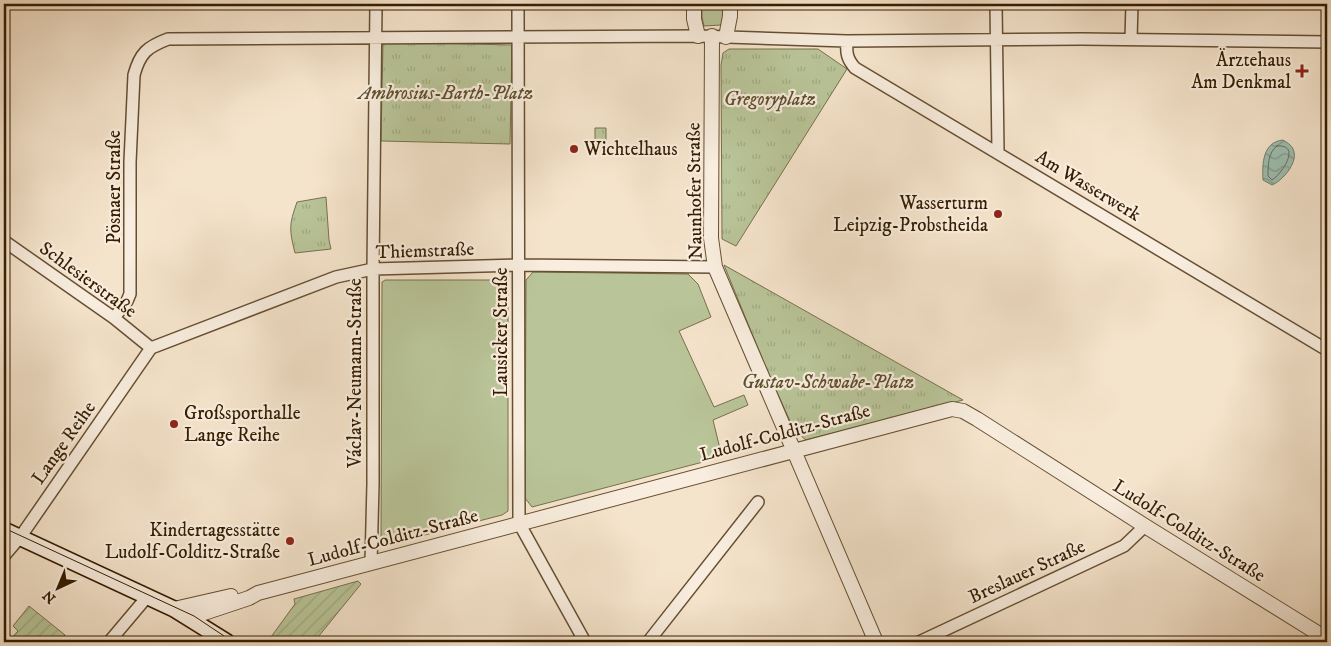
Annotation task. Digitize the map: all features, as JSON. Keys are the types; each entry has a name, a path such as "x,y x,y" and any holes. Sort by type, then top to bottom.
{"main road":[{"path":"4,530 174,609 227,642"},
{"path":"147,597 171,617 211,642"}],"street":[{"name":"Václav-Neumann-Straße","path":"371,563 376,4"},
{"name":"Lausicker Straße","path":"518,4 519,523 585,642"},
{"name":"Naunhofer Straße","path":"694,4 694,19 712,36"},
{"name":"Naunhofer Straße","path":"730,4 730,16 712,36 711,238 715,267 876,642"},
{"path":"996,4 998,152"},
{"path":"1131,39 1132,4"},
{"path":"376,37 712,36 847,41 996,38 1327,42"},
{"name":"Pösnaer Straße","path":"114,318 130,294 130,162 134,75 144,52 168,39 376,37"},
{"name":"Am Wasserwerk","path":"847,41 846,53 849,61 855,68 1327,350"},
{"name":"Schlesierstraße","path":"4,240 114,318 151,348"},
{"name":"Thiemstraße","path":"151,348 336,277 373,269 518,265 715,267"},
{"name":"Lange Reihe","path":"4,556 20,537 151,348"},
{"name":"Ludolf-Colditz-Straße","path":"189,618 249,598 258,593 952,409 963,410 1327,640"},
{"path":"648,642 758,502"},
{"name":"Breslauer Straße","path":"919,642 1124,546 1144,526"},
{"name":"Ludolf-Colditz-Straße","path":"174,609 249,592 258,593"},
{"path":"109,642 147,597"}],"green space":[{"path":"702,4 723,4 721,25 704,26"},
{"name":"Ambrosius-Barth-Platz","path":"383,42 512,45 510,144 381,141"},
{"name":"Gregoryplatz","path":"729,49 818,49 847,69 736,246 722,239 721,65 723,53"},
{"path":"595,128 606,128 606,142 595,141"},
{"path":"326,197 331,249 295,253 291,227 292,216 297,202"},
{"name":"Gustav-Schwabe-Platz","path":"724,265 963,400 806,440 794,430"},
{"path":"533,272 688,274 698,284 711,317 679,331 714,407 744,395 748,405 713,420 722,457 532,507 525,498 526,280"},
{"path":"385,280 503,280 508,285 508,511 502,515 390,544 385,544 381,540 382,282"},
{"path":"358,581 361,584 314,642 278,642 271,637 295,604 294,599"},
{"path":"29,606 65,635 60,642 8,642 18,631 13,626"}],"water":[{"path":"1283,140 1293,148 1293,162 1284,176 1272,185 1263,180 1265,154 1271,145"}],"tram line":[{"path":"4,528 194,616 233,642"}],"place":[{"name":"Ärztehaus Am Denkmal","path":"1302,71"},
{"name":"Wichtelhaus","path":"574,149"},
{"name":"Wasserturm Leipzig-Probstheida","path":"998,214"},
{"name":"Großsporthalle Lange Reihe","path":"174,424"},
{"name":"Kindertagesstätte Ludolf-Colditz-Straße","path":"290,541"}]}
